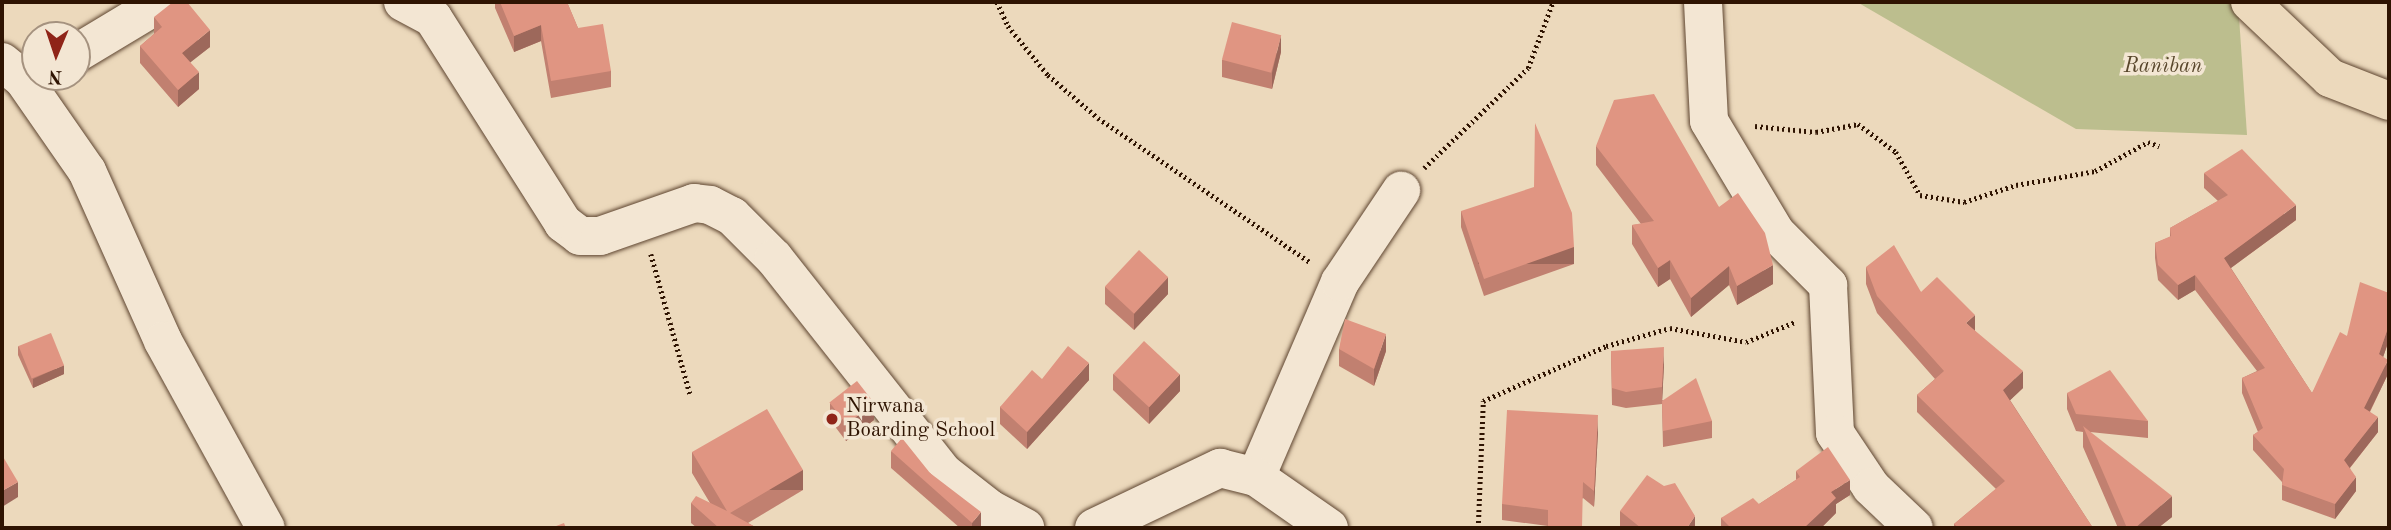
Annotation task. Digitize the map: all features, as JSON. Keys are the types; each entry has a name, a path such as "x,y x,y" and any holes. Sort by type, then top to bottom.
{"main road":[{"path":"2249,2 2330,78 2389,101"}],"street":[{"path":"91,46 109,38 162,2"},
{"path":"402,2 433,18 563,223 580,236 600,236 644,223 694,203 732,216 774,258 944,473 990,509 1025,528"},
{"path":"1703,2 1709,121 1776,233 1828,285 1835,433 1871,487 1914,528"},
{"path":"20,71 87,171 163,341 265,528"},
{"path":"1256,477 1340,282 1401,191"},
{"path":"1094,528 1220,468 1256,477 1329,528"}],"path":[{"path":"997,2 1008,26 1048,75 1098,118 1340,282"},
{"path":"1401,191 1528,68 1553,2"},
{"path":"1709,121 1816,132 1858,124 1896,152 1920,195 1964,202 2016,185 2095,171 2148,142 2159,146"},
{"path":"644,223 690,394"},
{"path":"1478,528 1483,401 1606,346 1670,328 1745,342 1802,319 1831,332"}],"green space":[{"name":"Raniban","path":"1857,2 2238,2 2247,135 2076,129"}],"building":[{"path":"173,2 187,2 210,30 182,53 199,72 178,90 140,46 162,27 154,17"},
{"path":"500,2 567,2 578,28 603,24 611,71 551,81 541,25 514,36"},
{"path":"1232,22 1281,35 1271,73 1222,60"},
{"path":"1654,94 1719,207 1738,193 1765,233 1773,265 1737,286 1729,266 1691,298 1670,260 1658,268 1632,225 1654,221 1596,146 1614,100"},
{"path":"1535,123 1572,213 1574,247 1484,279 1461,211 1534,187"},
{"path":"2242,149 2296,205 2224,258 2312,393 2340,332 2347,336 2360,282 2389,293 2389,325 2379,354 2388,360 2364,408 2378,417 2344,460 2356,477 2335,504 2282,485 2284,469 2253,435 2263,428 2242,378 2265,368 2195,275 2178,285 2158,265 2155,243 2171,236 2170,228 2228,195 2204,173"},
{"path":"1894,245 1921,292 1937,277 1975,315 1966,323 2023,371 2003,390 2093,528 1959,528 1954,524 2005,481 1917,395 1944,371 1877,296 1866,267"},
{"path":"1139,250 1168,277 1134,314 1105,287"},
{"path":"1345,319 1386,334 1374,369 1339,349"},
{"path":"51,333 64,365 32,379 19,346"},
{"path":"1144,341 1180,374 1149,407 1113,374"},
{"path":"1068,346 1089,363 1027,432 1000,407 1032,370 1042,379"},
{"path":"1664,347 1662,387 1626,392 1612,388 1611,351"},
{"path":"2110,370 2148,421 2076,414 2067,393"},
{"path":"1696,378 1712,421 1663,431 1662,401"},
{"path":"857,381 874,403 847,425 829,403"},
{"path":"767,409 803,470 730,513 757,528 719,528 691,503 696,496 727,511 692,452"},
{"path":"1507,410 1598,415 1594,491 1583,482 1582,528 1548,528 1548,510 1502,504"},
{"path":"2083,426 2172,496 2135,528 2127,528"},
{"path":"902,438 930,473 981,512 972,523 891,451"},
{"path":"1828,447 1850,480 1831,492 1836,498 1804,528 1731,528 1721,518 1753,498 1759,504 1800,477 1796,471"},
{"path":"2,455 18,482 2,491"},
{"path":"1647,475 1664,486 1675,483 1695,516 1687,528 1641,528 1620,511"},
{"path":"564,523 566,528 551,528"}],"place":[{"name":"Nirwana Boarding School","path":"832,419"}]}
